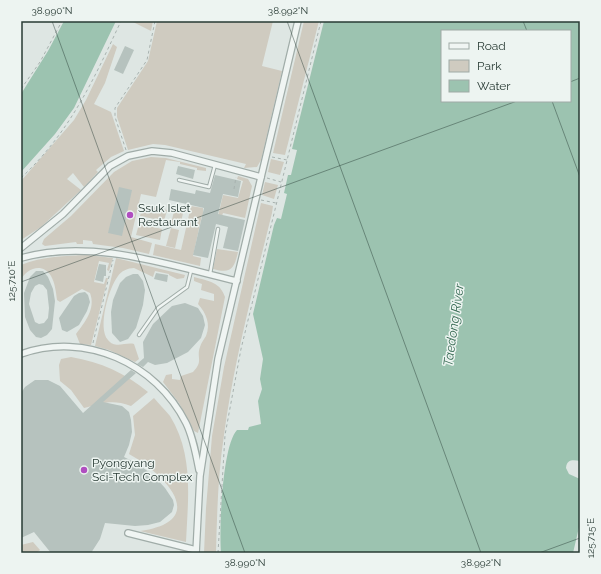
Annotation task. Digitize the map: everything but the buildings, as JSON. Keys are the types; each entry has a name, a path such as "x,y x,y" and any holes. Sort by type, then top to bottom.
{"street":[{"path":"128,533 196,551 200,476 217,366 298,21"},
{"path":"21,248 63,214 110,166 128,156 143,152 161,151 261,177"},
{"path":"21,258 40,253 70,250 114,254 237,281"},
{"path":"21,354 55,346 92,350 111,355 137,368 170,397 181,414 190,432 200,476"}],"lane":[{"path":"179,180 208,187 215,165"},
{"path":"210,274 218,229"},
{"path":"139,335 158,308 187,287 191,270"}],"path":[{"path":"21,89 40,62 62,21"},
{"path":"21,178 63,130 78,108 121,21"},
{"path":"128,156 115,117 115,108 147,60 155,21"},
{"path":"218,553 225,435 241,349 321,21"},
{"path":"272,157 287,160"},
{"path":"234,188 236,174"},
{"path":"267,178 281,182"},
{"path":"262,200 276,203"},
{"path":"92,350 114,254"}],"green space":[{"path":"131,21 153,21 151,31"},
{"path":"157,21 273,21 262,66 282,71 261,160 257,167 244,168 246,164 165,145 153,144 128,150 117,117 117,108 148,61"},
{"path":"304,21 319,21 285,155 273,153"},
{"path":"113,44 117,47 105,83 94,104 111,112 124,151 111,157 96,170 98,172 84,187 73,173 67,179 81,190 41,227 21,240 21,181 74,120 86,100"},
{"path":"151,157 166,158 206,168 206,171 197,170 197,168 180,164 180,162 166,160 156,197 141,194 131,237 152,243 149,254 123,248 93,244 92,241 83,240 83,244 77,244 76,242 45,246 42,244 44,239 71,216 114,172 132,161"},
{"path":"271,159 284,162 280,175 268,172"},
{"path":"238,176 248,179 252,186 245,218 223,213 221,219 202,215 193,256 201,258 200,266 153,255 155,244 181,250 191,206 203,208 203,212 218,216 223,195 238,198 243,181 237,179"},
{"path":"265,182 278,185 274,199 262,195"},
{"path":"261,203 273,206 272,213 245,323 228,407 219,479 216,553 204,553 212,436 224,367"},
{"path":"143,205 167,210 164,221 140,216"},
{"path":"175,207 184,209 180,226 171,224"},
{"path":"139,224 162,229 160,240 136,235"},
{"path":"171,228 179,230 175,248 166,246"},
{"path":"217,249 238,252 235,263 231,269 224,271 213,269"},
{"path":"88,255 113,258 109,271 107,270 109,263 99,261 94,282 104,284 106,278 108,278 91,345 80,344 76,334 91,310 92,304 90,293 82,289 60,302 57,300 51,276 44,269 39,268 35,268 27,272 21,280 21,265 29,262 62,256"},
{"path":"116,258 185,275 184,278 177,279 169,274 155,271 153,277 132,268 121,273 115,281 108,298 104,317 105,334 111,343 117,345 134,344 139,359 135,362 109,350 95,346"},
{"path":"194,277 217,285 225,297 198,433 194,431 179,403 163,382 166,375 172,374 172,379 180,380 181,376 193,372 199,362 199,351 206,336 208,323 198,304 200,298 214,301 214,294 201,290 202,284 194,281"},
{"path":"71,357 112,369 130,379 148,392 131,406 113,402 102,403 84,408 71,390 60,381 59,365 61,359"},
{"path":"154,398 170,416 178,431 183,446 188,478 186,542 140,531 161,526 173,518 177,508 175,496 167,485 156,473 129,454 135,435 133,416"},
{"path":"33,542 40,550 36,553 21,553 21,545"}],"water":[{"path":"64,21 116,21 74,108 55,134 21,172 21,94 48,51"},
{"name":"Taedong River","path":"324,21 580,21 580,461 573,460 569,462 566,468 569,474 580,479 580,523 573,553 221,553 221,508 225,470 232,439 237,430 248,430 249,427 261,424 258,401 262,389 260,379 263,359 253,314 274,225 277,218 281,219 287,194 284,193 288,175 291,175 297,150 292,149"}],"place":[{"name":"Ssuk Islet Restaurant","path":"130,215"},
{"name":"Pyongyang Sci-Tech Complex","path":"84,470"}]}
